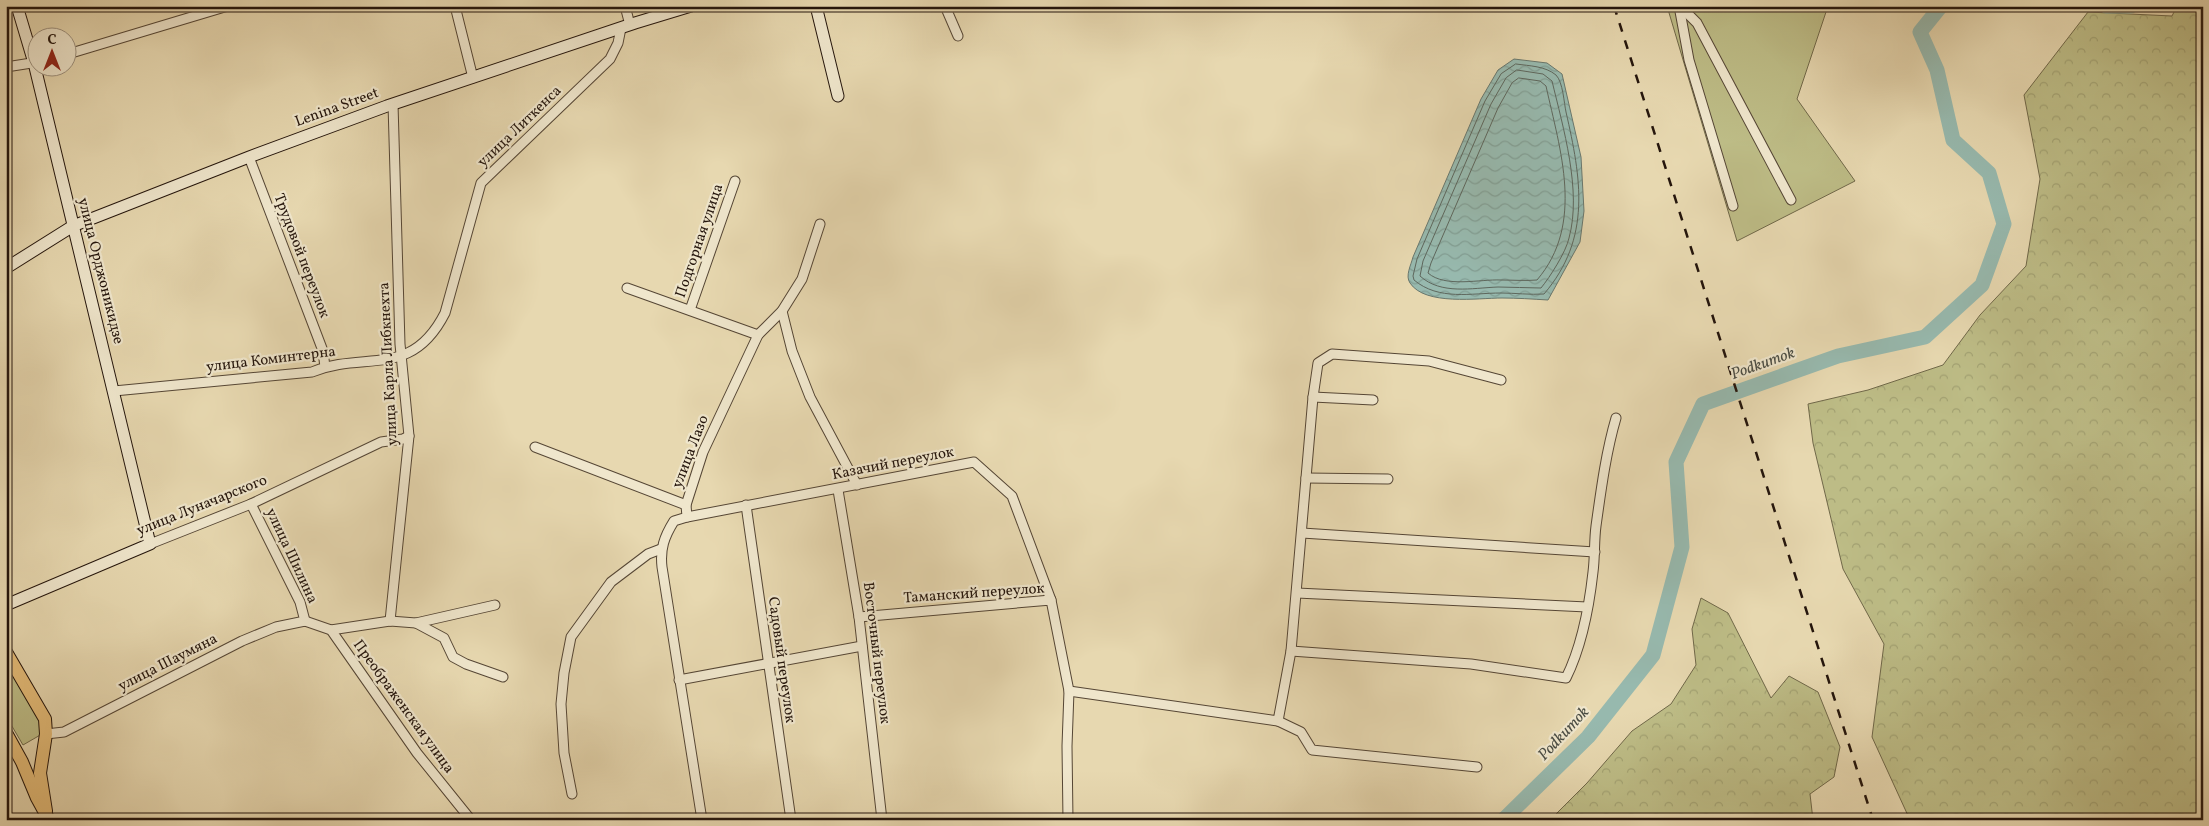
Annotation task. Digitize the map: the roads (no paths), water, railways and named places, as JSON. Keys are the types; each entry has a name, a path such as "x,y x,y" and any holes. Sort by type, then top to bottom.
{"main road":[{"path":"6,652 43,714 46,734 40,773 48,816"},
{"path":"6,733 48,816"}],"street":[{"name":"улица Орджоникидзе","path":"17,6 28,39"},
{"path":"78,51 228,6"},
{"path":"455,6 473,78"},
{"path":"625,6 625,27"},
{"name":"Lenina Street","path":"6,268 73,226 249,156 393,104 690,6"},
{"path":"816,6 838,96"},
{"path":"945,6 958,36"},
{"path":"1679,6 1697,23 1791,200"},
{"path":"1679,6 1689,60 1733,206"},
{"name":"улица Литкенса","path":"401,355 422,345 436,331 445,313 481,183 610,58 625,27"},
{"path":"6,67 28,64"},
{"name":"улица Орджоникидзе","path":"39,78 150,544"},
{"name":"улица Карла Либкнехта","path":"390,621 409,436 401,355 393,104"},
{"name":"Трудовой переулок","path":"249,156 323,351 325,367"},
{"name":"Подгорная улица","path":"690,310 735,181"},
{"name":"улица Лазо","path":"688,517 686,504 703,452 758,335 782,311 802,279 820,224"},
{"path":"627,288 758,335"},
{"path":"782,311 792,351 810,397 858,485"},
{"path":"1278,721 1291,651 1313,397 1318,363 1332,354 1429,360 1501,380"},
{"name":"улица Коминтерна","path":"114,391 312,372 325,367 388,361 401,355"},
{"path":"1313,397 1373,400"},
{"path":"1291,651 1471,664 1566,678 1575,660 1587,607 1595,552 1596,527 1616,418"},
{"name":"улица Луначарского","path":"6,605 150,544 251,504 381,442 403,439 409,436"},
{"path":"535,448 686,504"},
{"name":"Казачий переулок","path":"688,517 746,505 838,490 974,462 1012,496 1052,600"},
{"path":"1306,478 1388,479"},
{"name":"Восточный переулок","path":"838,490 859,617 882,820"},
{"name":"улица Шилина","path":"251,504 300,602 305,621"},
{"name":"Садовый переулок","path":"746,505 791,820"},
{"path":"688,517 674,521 664,536 661,549 679,680 702,820"},
{"path":"1302,533 1595,552"},
{"path":"572,794 564,753 561,704 564,673 571,637 611,582 648,554 661,549"},
{"path":"1296,593 1587,607"},
{"name":"Таманский переулок","path":"859,617 1052,600 1069,691 1067,746 1068,820"},
{"path":"305,621 331,630 390,621 416,622 495,605"},
{"name":"улица Шаумяна","path":"46,734 64,732 242,641 276,627 305,621"},
{"path":"416,622 444,638 453,656 466,664 503,677"},
{"name":"Преображенская улица","path":"331,630 417,753 471,820"},
{"path":"679,680 862,646"},
{"path":"1069,691 1278,721 1301,732 1312,750 1477,767"}],"water":[{"path":"1514,59 1547,63 1562,74 1581,157 1584,211 1580,242 1548,300 1508,298 1453,299 1427,295 1417,290 1410,283 1408,274 1413,257 1481,99 1498,70"}],"waterway":[{"name":"Podkumok","path":"1503,820 1588,737 1653,655 1682,547 1676,462 1703,404 1838,356 1925,337 1982,285 2004,224 1989,173 1953,140 1937,70 1920,32 1941,6"},
{"name":"Podkumok","path":"2106,6 2131,6"}],"railway":[{"path":"1614,6 1873,820"}]}
